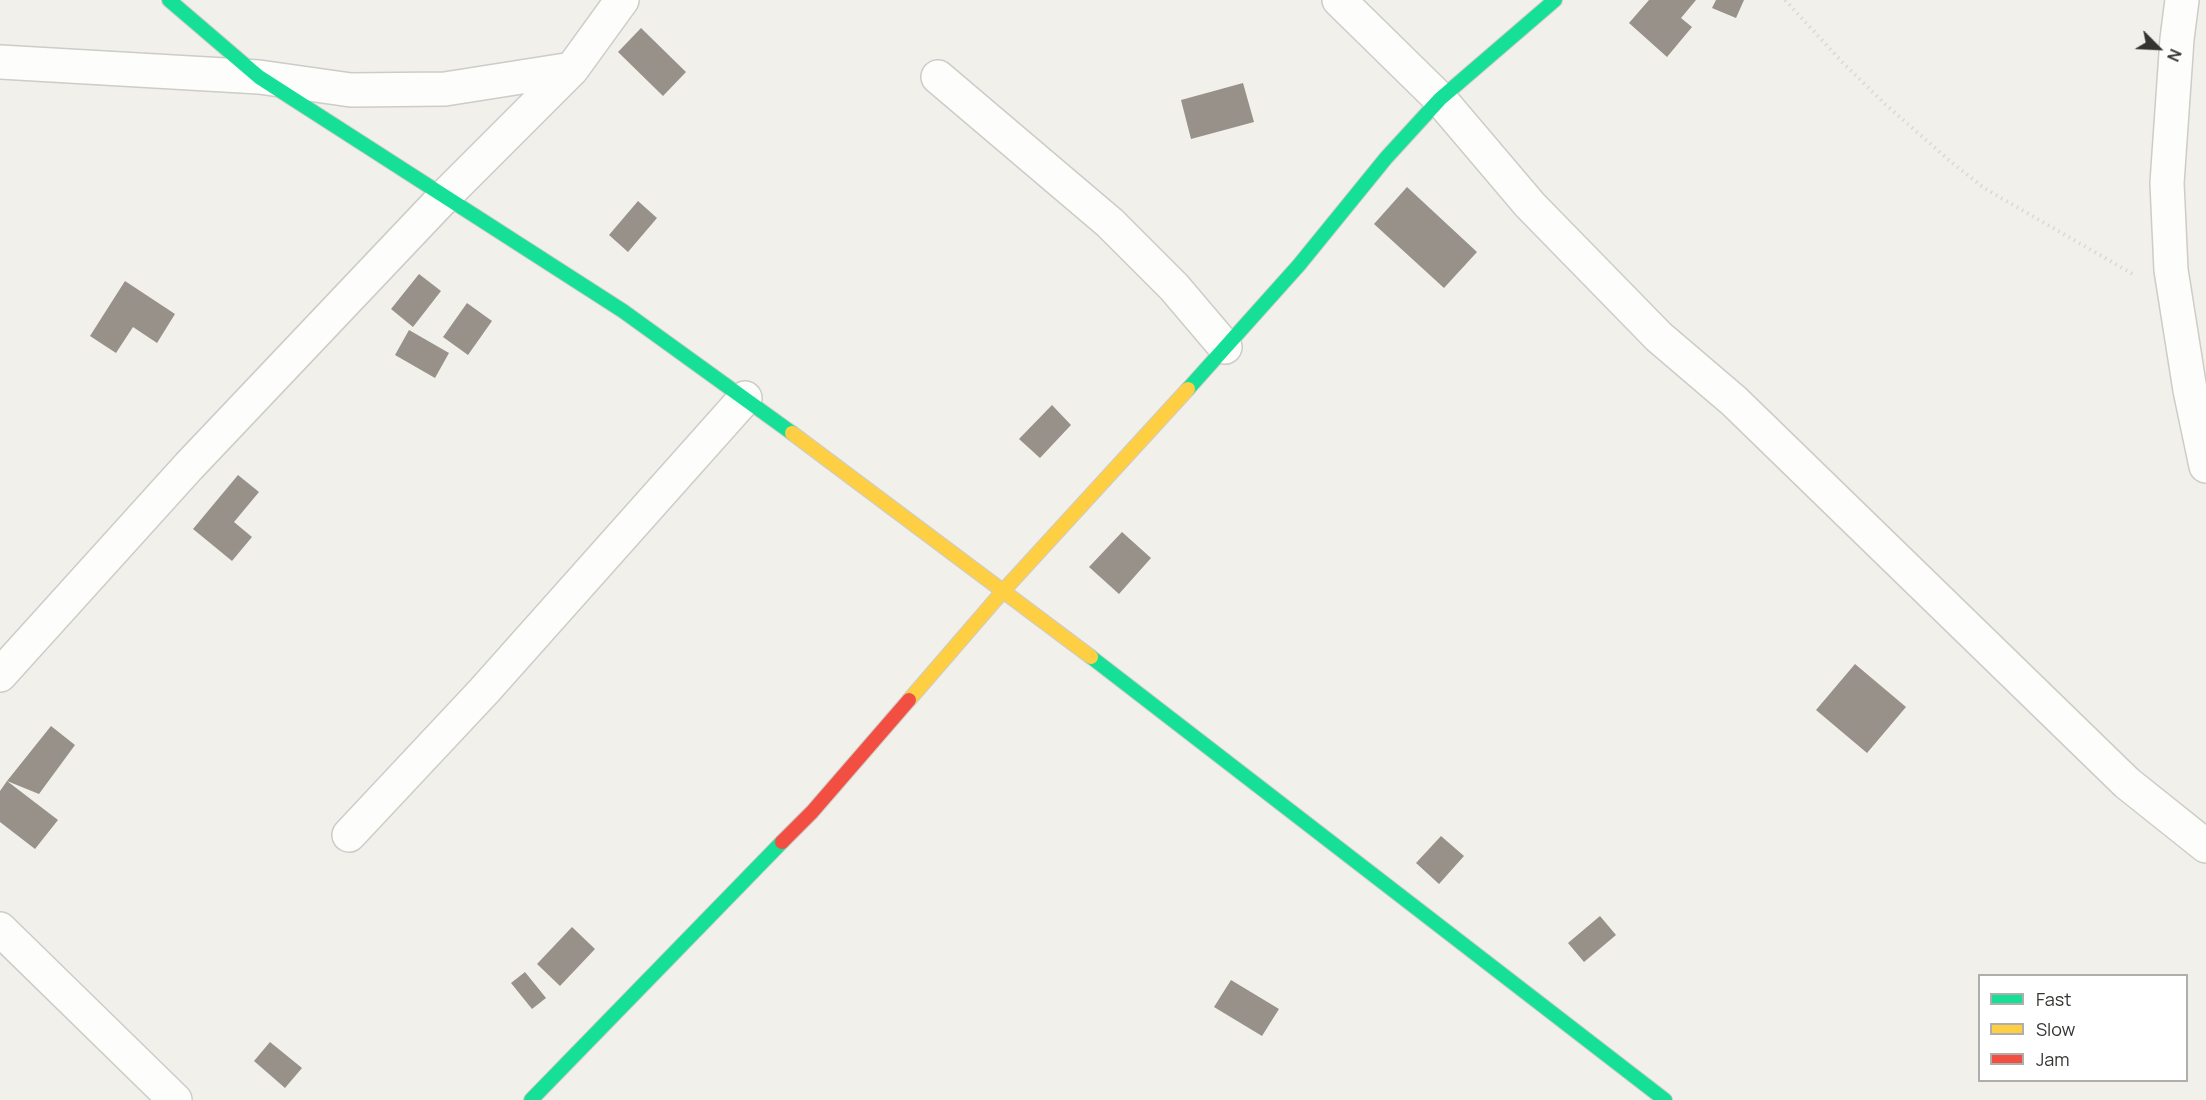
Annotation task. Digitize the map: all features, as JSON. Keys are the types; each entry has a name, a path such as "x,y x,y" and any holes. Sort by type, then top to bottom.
{"street":[{"path":"170,0 259,77 623,311 745,399 1004,590 1665,1100"},
{"path":"0,675 189,466 445,196 572,69 622,0"},
{"path":"1339,0 1440,99 1530,205 1659,337 1751,417 2127,783 2206,846"},
{"path":"531,1100 812,812 1004,590 1130,454 1299,265 1386,158 1440,99 1555,0"},
{"path":"2182,0 2167,183 2170,270 2190,390 2206,466"},
{"path":"0,62 259,77 351,90 445,89 572,69"},
{"path":"938,77 1110,223 1174,287 1225,346"},
{"path":"349,835 484,691 745,399"},
{"path":"0,929 175,1100"}],"path":[{"path":"1785,0 1843,63 1885,104 1984,188 2175,298"}],"building":[{"path":"1649,0 1696,0 1681,18 1692,27 1667,57 1629,23"},
{"path":"1716,0 1744,0 1736,18 1712,8"},
{"path":"641,28 686,72 663,96 618,52"},
{"path":"1243,83 1254,122 1191,139 1181,100"},
{"path":"1407,187 1477,252 1444,288 1374,224"},
{"path":"638,201 657,218 628,252 609,235"},
{"path":"419,274 441,291 413,327 391,309"},
{"path":"125,281 175,314 157,343 133,327 116,353 90,336"},
{"path":"467,303 492,321 468,355 443,337"},
{"path":"409,330 449,353 435,378 395,355"},
{"path":"1052,405 1071,425 1040,458 1019,439"},
{"path":"238,475 259,492 234,522 252,537 232,561 193,529"},
{"path":"1122,532 1151,558 1119,594 1089,567"},
{"path":"1855,664 1906,707 1867,753 1816,710"},
{"path":"51,726 75,745 39,794 7,781"},
{"path":"7,781 58,820 35,849 0,822 0,791"},
{"path":"1441,836 1464,856 1439,884 1416,863"},
{"path":"1600,916 1616,935 1584,962 1568,943"},
{"path":"572,927 595,949 560,986 537,964"},
{"path":"525,972 546,998 532,1009 511,983"},
{"path":"1231,980 1279,1009 1262,1036 1214,1007"},
{"path":"270,1042 302,1068 285,1088 254,1061"}],"traffic: fast":[{"path":"169,0 259,77 623,311 792,433"},
{"path":"1188,389 1299,265 1386,158 1440,99 1555,0"},
{"path":"1091,657 1665,1100"},
{"path":"531,1100 782,842"}],"traffic: slow":[{"path":"909,700 1004,590 1188,389"},
{"path":"792,433 1091,657"}],"traffic: jam":[{"path":"782,842 812,812 909,700"}]}
